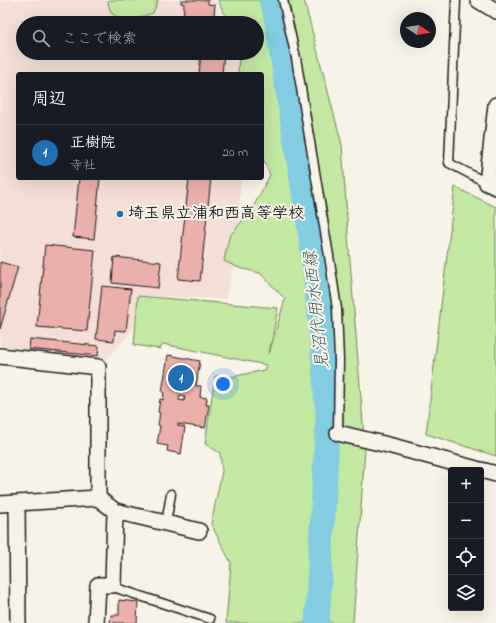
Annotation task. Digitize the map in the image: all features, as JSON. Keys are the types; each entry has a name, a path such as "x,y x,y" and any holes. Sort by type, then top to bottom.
{"street":[{"path":"478,0 496,11"},
{"path":"491,185 496,105"},
{"path":"0,356 98,367 98,498"},
{"path":"338,432 469,467"},
{"path":"484,471 496,474"},
{"path":"0,504 98,498 115,511 200,531"},
{"path":"17,503 18,623"},
{"path":"96,623 98,585 113,585 115,511"}],"lane":[{"path":"283,0 296,58 340,309 338,432"},
{"path":"456,0 449,163 491,185"},
{"path":"166,523 172,494"},
{"path":"113,585 119,589 210,618"}],"shaded area":[{"name":"埼玉県立浦和西高等学校","path":"0,0 216,0 217,16 16,16 16,60 245,60 245,72 16,72 16,180 241,180 238,250 225,299 138,296 134,328 106,360 0,346"}],"green space":[{"path":"109,0 158,0 153,13 144,16 116,16 111,13 108,3"},
{"path":"218,0 304,0 342,145 365,449 353,623 226,623 231,563 211,524 222,471 220,453 205,444 215,376 231,377 264,370 266,365 163,344 160,349 134,345 138,296 278,308 269,354 285,299 260,273 239,268 224,261 229,237 252,209 270,175 264,161 264,72 238,72 239,60 264,60 264,16 225,16"},
{"path":"455,187 496,207 496,456 426,434"}],"building":[{"path":"181,0 208,0 208,4 215,5 214,16 183,16 184,4 181,3"},
{"path":"200,60 223,60 222,72 199,72"},
{"path":"79,180 100,180 94,239 73,237"},
{"path":"189,180 211,180 200,281 178,279"},
{"path":"45,245 95,250 87,331 37,327"},
{"path":"114,257 161,262 158,288 112,283"},
{"path":"0,262 18,267 0,329"},
{"path":"102,286 131,289 126,331 115,330 114,341 96,339"},
{"path":"30,339 99,346 98,356 29,349"},
{"path":"168,355 200,361 196,386 201,386 200,397 207,398 206,405 209,405 205,428 178,424 178,426 185,427 181,454 167,451 168,446 157,444 160,426 158,425 160,413 158,412 160,399 163,400 164,392 162,392","holes":["180,395 185,396 184,401 179,400"]},
{"path":"119,600 138,602 137,623 110,623 111,615 119,615"}],"waterway":[{"name":"見沼代用水西縁","path":"271,0 275,10 311,236 321,325 328,416 317,623"}],"place":[{"name":"埼玉県立浦和西高等学校","path":"120,214"},
{"name":"正樹院","path":"181,378"}]}
